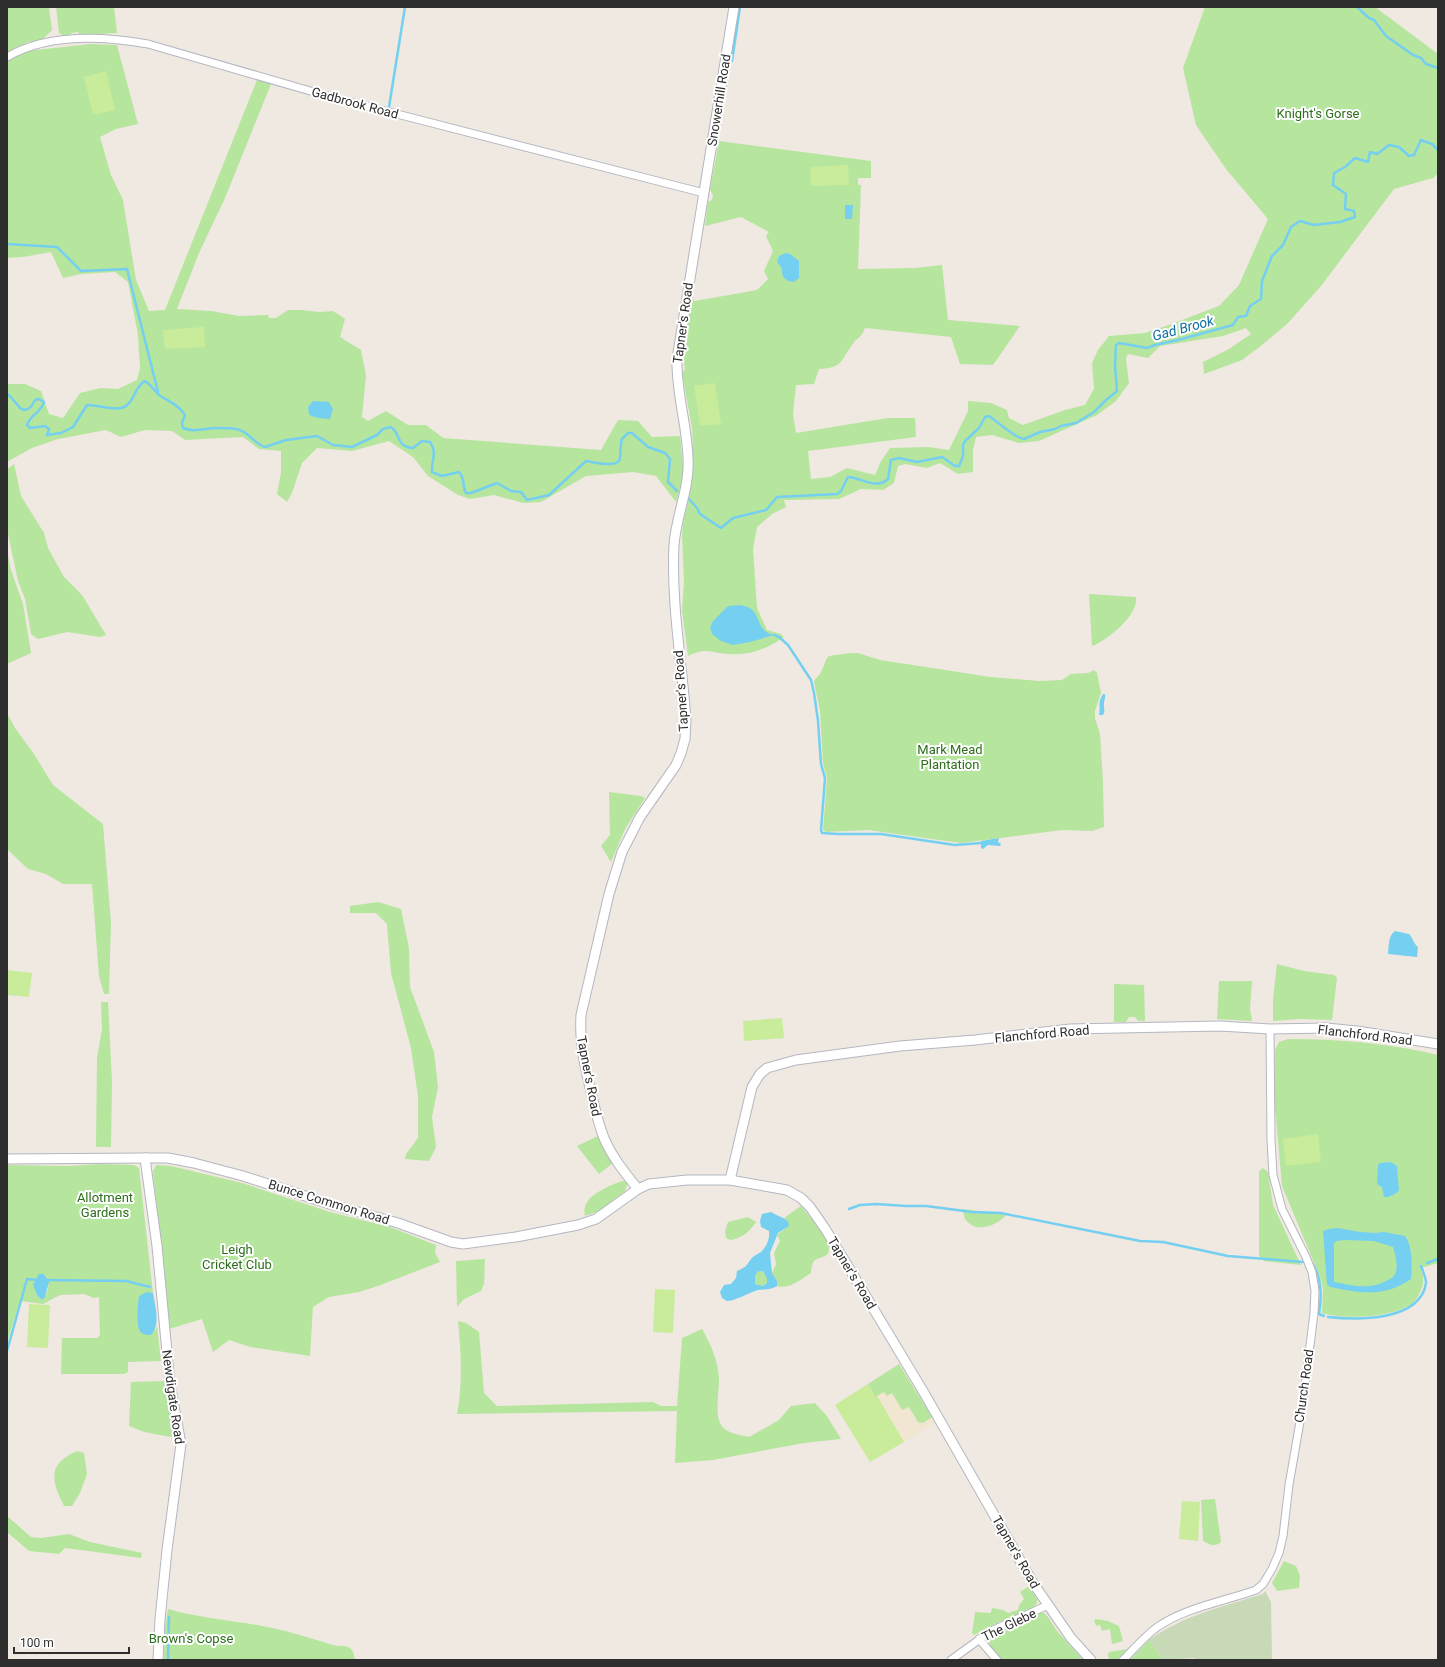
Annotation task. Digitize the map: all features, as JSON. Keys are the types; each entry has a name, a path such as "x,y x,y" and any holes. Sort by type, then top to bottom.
{"street":[{"name":"Snowerhill Road","path":"704,193 734,7"},
{"name":"Gadbrook Road","path":"7,57 30,46 56,41 102,39 142,43 331,97 704,193"},
{"name":"Tapner's Road","path":"704,193 677,359 676,376 688,459 686,490 675,533 674,562 674,606 686,720 685,739 676,765 640,817 622,852 609,894 581,1016 582,1048 590,1089 602,1134 614,1158 638,1189 649,1184 666,1182 688,1180 730,1180 787,1190 800,1198 810,1207 923,1391 1033,1583 1071,1638 1090,1660"},
{"name":"Flanchford Road","path":"730,1180 752,1087 760,1074 767,1068 777,1064 839,1053 1070,1029 1220,1026 1270,1029 1326,1028 1438,1044"},
{"name":"Church Road","path":"1123,1660 1157,1627 1174,1618 1256,1590 1260,1587 1272,1569 1279,1553 1283,1536 1290,1478 1302,1410 1316,1291 1312,1272 1306,1257 1282,1210 1273,1175 1271,1140 1270,1029"},
{"name":"Newdigate Road","path":"144,1158 156,1246 170,1384 181,1444 167,1550 160,1619 158,1660"},
{"name":"Bunce Common Road","path":"7,1159 168,1158 194,1163 243,1176 334,1205 398,1223 451,1242 463,1244 522,1236 578,1225 593,1220 620,1203 638,1189"},
{"name":"The Glebe","path":"951,1660 991,1631 1048,1605"},
{"path":"979,1639 997,1660"}],"shaded area":[{"path":"899,1364 936,1423 870,1462 835,1405"}],"green space":[{"path":"7,7 49,7 52,30 42,40 28,42 7,53"},
{"path":"56,7 114,7 117,33 80,35 78,32 69,35 62,35 59,33"},
{"name":"Knight's Gorse","path":"1205,7 1375,7 1438,54 1438,173 1433,178 1394,189 1321,286 1287,324 1242,360 1204,374 1203,362 1229,349 1251,334 1246,328 1223,336 1160,346 1148,358 1128,354 1126,358 1129,383 1116,401 1097,415 1039,441 1019,443 992,435 976,437 973,450 973,472 958,474 940,463 927,468 905,464 898,466 894,483 883,490 861,489 839,499 784,500 786,507 772,514 757,527 753,549 757,608 767,630 781,634 784,637 771,645 750,653 736,654 704,651 688,656 682,610 684,583 682,534 692,483 693,447 692,428 682,372 685,370 683,358 689,311 692,308 692,299 695,301 757,290 768,279 764,271 773,251 766,236 769,232 741,217 705,226 708,202 712,200 713,195 710,190 719,141 871,161 871,178 858,178 858,185 861,185 858,269 915,268 942,265 948,320 1020,326 993,365 960,364 951,337 865,328 840,363 833,367 819,369 814,384 796,385 793,414 796,433 888,418 915,418 916,437 808,451 811,479 830,477 847,468 875,475 881,461 890,448 928,447 949,450 968,411 968,401 991,403 1007,410 1009,418 1023,425 1065,410 1085,405 1094,389 1092,363 1098,350 1109,336 1145,333 1219,306 1239,285 1268,219 1226,169 1196,125 1183,68"},
{"path":"90,44 117,45 138,124 116,129 100,137 111,175 123,200 136,280 149,311 165,310 257,80 271,84 225,198 199,253 177,309 211,311 239,316 268,315 269,318 276,318 288,310 319,312 333,311 345,319 340,337 361,350 366,375 362,417 368,421 386,411 408,425 426,425 443,438 601,450 618,420 638,421 652,437 680,436 684,475 676,502 656,476 633,472 586,476 541,502 523,503 494,495 470,499 458,495 428,476 413,457 389,441 352,451 317,448 302,463 292,493 287,502 277,494 281,473 281,451 259,449 243,437 185,440 172,431 145,430 121,437 106,430 58,439 32,448 7,462 7,384 25,384 41,391 49,414 63,418 80,393 101,388 118,389 137,380 140,368 138,335 128,282 115,272 81,274 63,278 51,252 7,258 7,61 28,51"},
{"path":"106,71 115,110 93,115 84,77"},
{"path":"848,165 849,185 811,186 810,167"},
{"path":"204,327 205,347 165,349 163,330"},
{"path":"715,383 721,424 700,426 694,386"},
{"path":"14,464 21,496 44,533 48,548 64,577 82,595 106,635 100,637 67,632 38,639 31,634 25,599 18,581 8,534 7,469"},
{"path":"7,550 11,570 23,604 31,653 7,664"},
{"path":"1089,594 1136,597 1136,604 1123,624 1104,640 1092,646"},
{"name":"Mark Mead Plantation","path":"858,653 880,660 990,677 1039,681 1062,680 1071,674 1088,673 1094,670 1097,673 1101,693 1095,711 1095,718 1100,734 1104,827 1092,831 1062,830 961,843 868,830 826,832 823,830 827,778 823,764 820,711 814,682 829,656"},
{"path":"7,713 15,728 34,754 53,785 103,824 111,923 109,994 104,994 99,976 92,884 63,884 46,874 28,869 7,849"},
{"path":"609,792 641,796 645,798 625,829 611,862 601,846 610,835"},
{"path":"378,902 401,909 409,948 410,987 434,1052 438,1087 432,1117 436,1147 429,1161 405,1159 406,1154 418,1138 418,1097 411,1048 391,973 387,924 376,913 350,913 350,906"},
{"path":"1277,964 1304,971 1334,975 1337,978 1332,1020 1299,1019 1273,1021 1273,999"},
{"path":"7,970 32,973 29,997 7,995"},
{"path":"1219,981 1252,981 1250,1009 1252,1021 1217,1019"},
{"path":"1114,984 1144,985 1145,1021 1138,1021 1135,1017 1129,1017 1126,1022 1114,1022"},
{"path":"101,1002 108,1002 112,1082 111,1147 96,1147 97,1058 102,1029"},
{"path":"782,1018 784,1038 744,1041 743,1021"},
{"path":"1288,1039 1363,1042 1401,1047 1438,1055 1438,1263 1421,1268 1423,1281 1421,1291 1414,1302 1406,1307 1383,1314 1356,1317 1322,1313 1323,1288 1320,1277 1282,1186 1275,1107 1275,1050 1279,1042"},
{"path":"1318,1134 1321,1162 1286,1166 1283,1139"},
{"path":"598,1136 613,1163 599,1174 577,1146"},
{"name":"Allotment Gardens","path":"101,1164 134,1165 139,1168 153,1293 146,1292 155,1331 157,1326 161,1361 128,1362 128,1372 124,1374 61,1374 62,1338 97,1338 100,1335 99,1297 94,1298 84,1294 60,1295 43,1304 20,1301 7,1343 7,1165 67,1166","holes":["44,1274 48,1280 48,1291 42,1300 37,1295 34,1283"]},
{"name":"Leigh Cricket Club","path":"156,1165 171,1166 242,1183 330,1212 390,1227 436,1245 435,1253 440,1262 359,1292 329,1297 313,1307 310,1356 250,1347 229,1340 213,1352 202,1319 169,1329 153,1171"},
{"path":"1263,1168 1268,1172 1273,1205 1301,1265 1264,1261 1259,1256 1259,1171"},
{"path":"623,1181 628,1182 625,1191 599,1211 585,1216 585,1207 594,1195 614,1184"},
{"path":"801,1206 830,1244 828,1254 816,1259 813,1263 811,1273 799,1281 786,1286 777,1286 777,1281 772,1273 776,1264 774,1253 780,1241 777,1235 785,1229 788,1221 784,1218"},
{"path":"962,1209 1007,1214 993,1225 987,1227 975,1227 965,1219"},
{"path":"748,1217 756,1222 743,1236 731,1240 726,1238 725,1231 728,1222"},
{"path":"485,1259 484,1284 481,1291 464,1299 457,1307 456,1261"},
{"path":"763,1271 767,1279 767,1283 763,1286 755,1284 757,1272"},
{"path":"655,1289 675,1290 673,1333 653,1332"},
{"path":"29,1304 50,1305 48,1348 27,1347"},
{"path":"458,1321 466,1323 479,1332 484,1393 497,1406 653,1402 661,1406 677,1406 682,1338 702,1329 716,1359 719,1379 718,1413 720,1423 725,1429 733,1433 749,1437 779,1420 791,1406 815,1403 827,1416 841,1439 804,1443 713,1460 675,1463 677,1411 457,1414 461,1368"},
{"path":"899,1364 932,1417 923,1423 918,1422 909,1407 902,1410 892,1393 887,1396 884,1392 875,1397 868,1384"},
{"path":"164,1381 176,1438 144,1432 129,1426 131,1382"},
{"path":"868,1384 875,1396 877,1396 904,1442 870,1462 835,1405"},
{"path":"77,1451 84,1453 87,1474 80,1493 72,1506 64,1506 56,1488 54,1474 60,1461"},
{"path":"1215,1499 1221,1542 1217,1545 1212,1545 1203,1541 1201,1500"},
{"path":"1182,1501 1200,1502 1198,1541 1179,1539"},
{"path":"7,1516 31,1537 41,1538 69,1534 90,1542 142,1553 141,1558 65,1548 59,1554 29,1551 7,1532"},
{"path":"1284,1561 1296,1566 1300,1576 1299,1588 1277,1591 1272,1583"},
{"path":"1029,1586 1037,1599 1037,1603 1034,1607 974,1635 972,1633 975,1612 991,1613 992,1608 1003,1610 1008,1613 1018,1610 1019,1605 1024,1599 1020,1592"},
{"path":"1265,1591 1271,1602 1272,1660 1195,1660 1195,1658 1163,1660 1149,1640 1175,1624 1189,1618 1263,1594"},
{"name":"Brown's Copse","path":"168,1609 203,1617 271,1628 298,1634 333,1645 347,1647 353,1651 355,1660 164,1660 165,1627"},
{"path":"1040,1613 1044,1613 1048,1617 1057,1631 1083,1660 1002,1660 993,1651 989,1641 994,1633"},
{"path":"1094,1620 1108,1621 1119,1626 1123,1641 1112,1644 1110,1629 1102,1631 1100,1625 1096,1626"},
{"path":"1149,1640 1163,1660 1130,1660"},
{"path":"1127,1649 1117,1660 1109,1660 1109,1652"}],"water":[{"path":"845,205 853,205 852,219 845,219"},
{"path":"786,253 790,254 799,261 799,278 794,282 788,281 783,277 781,267 777,262 779,256"},
{"path":"313,401 329,402 333,409 330,419 318,418 309,415 308,407"},
{"path":"740,605 751,609 765,631 774,635 733,645 721,641 712,634 710,628 713,621 728,606"},
{"path":"1103,694 1105,694 1104,712 1103,715 1099,715 1100,702"},
{"path":"999,838 998,842 1001,844 1000,846 988,845 983,849 981,848 981,841"},
{"path":"1395,931 1409,934 1418,947 1417,957 1388,954 1390,938"},
{"path":"1391,1162 1397,1166 1399,1190 1388,1197 1384,1197 1382,1187 1377,1183 1378,1165 1380,1163"},
{"path":"771,1212 788,1221 789,1226 778,1233 770,1253 772,1273 777,1281 777,1286 770,1289 758,1290 734,1300 727,1301 722,1298 720,1292 724,1285 731,1284 736,1278 737,1271 745,1267 752,1258 762,1251 768,1242 769,1231 761,1227 760,1221 762,1214","holes":["763,1271 767,1279 767,1283 763,1286 755,1284 757,1272"]},
{"path":"1338,1228 1375,1233 1384,1232 1405,1236 1408,1240 1411,1251 1411,1279 1391,1289 1372,1292 1352,1291 1330,1287 1327,1284 1323,1231","holes":["1344,1240 1374,1241 1393,1247 1397,1265 1396,1273 1393,1277 1381,1283 1368,1286 1355,1286 1334,1282 1334,1243"]},
{"path":"39,1274 44,1274 49,1282 45,1297 42,1300 37,1295 33,1285"},
{"path":"147,1292 153,1293 157,1321 151,1335 145,1335 138,1327 139,1296"}],"waterway":[{"path":"389,107 405,7"},
{"path":"732,61 740,7"},
{"path":"1357,7 1369,18 1374,20 1386,36 1413,55 1421,58 1426,64 1438,68"},
{"name":"Gad Brook","path":"689,499 700,514 721,528 733,518 766,510 777,497 837,494 841,491 848,477 874,483 883,482 888,479 891,460 899,458 917,462 942,457 955,466 959,466 963,456 963,445 965,441 979,428 985,417 989,416 1011,433 1024,439 1040,432 1076,423 1094,412 1117,391 1115,366 1116,345 1119,343 1147,348 1233,325 1238,317 1246,316 1250,306 1261,299 1262,281 1272,256 1283,245 1291,227 1300,221 1314,225 1340,222 1355,217 1354,211 1345,209 1346,194 1333,185 1334,173 1345,167 1355,158 1368,162 1370,152 1377,154 1389,145 1399,147 1409,156 1414,155 1421,140 1432,144 1438,150"},
{"path":"7,244 57,247 81,271 127,269 158,392"},
{"name":"Gad Brook","path":"7,395 9,395 21,409 26,410 31,407 35,400 39,399 44,402 43,406 30,419 27,425 30,428 45,426 49,429 47,435 61,433 73,427 87,405 121,408 129,404 138,387 145,381 159,395 177,406 183,412 185,415 182,423 183,428 196,430 229,428 241,430 265,447 286,440 317,436 333,445 352,447 377,435 383,429 391,427 401,443 408,447 413,448 422,441 430,442 434,450 432,472 442,476 459,472 462,476 466,493 471,493 497,483 511,491 521,492 527,500 549,495 586,461 606,464 619,461 622,439 628,433 632,433 648,447 665,453 670,459 668,482 677,491"},
{"path":"774,635 779,637 788,645 811,680 818,721 821,764 825,778 822,833 881,834 955,845 981,843"},
{"path":"849,1209 860,1205 876,1204 926,1206 972,1212 1001,1213 1140,1241 1163,1242 1228,1256 1303,1262"},
{"path":"1427,1263 1438,1259"},
{"path":"1312,1263 1318,1275 1320,1288 1321,1301 1319,1314 1324,1316"},
{"path":"1328,1317 1370,1318 1400,1312 1412,1305 1421,1296 1426,1283 1421,1266"},
{"path":"7,1351 27,1279 38,1280"},
{"path":"45,1280 126,1281 150,1287"},
{"path":"168,1660 169,1617"}]}
